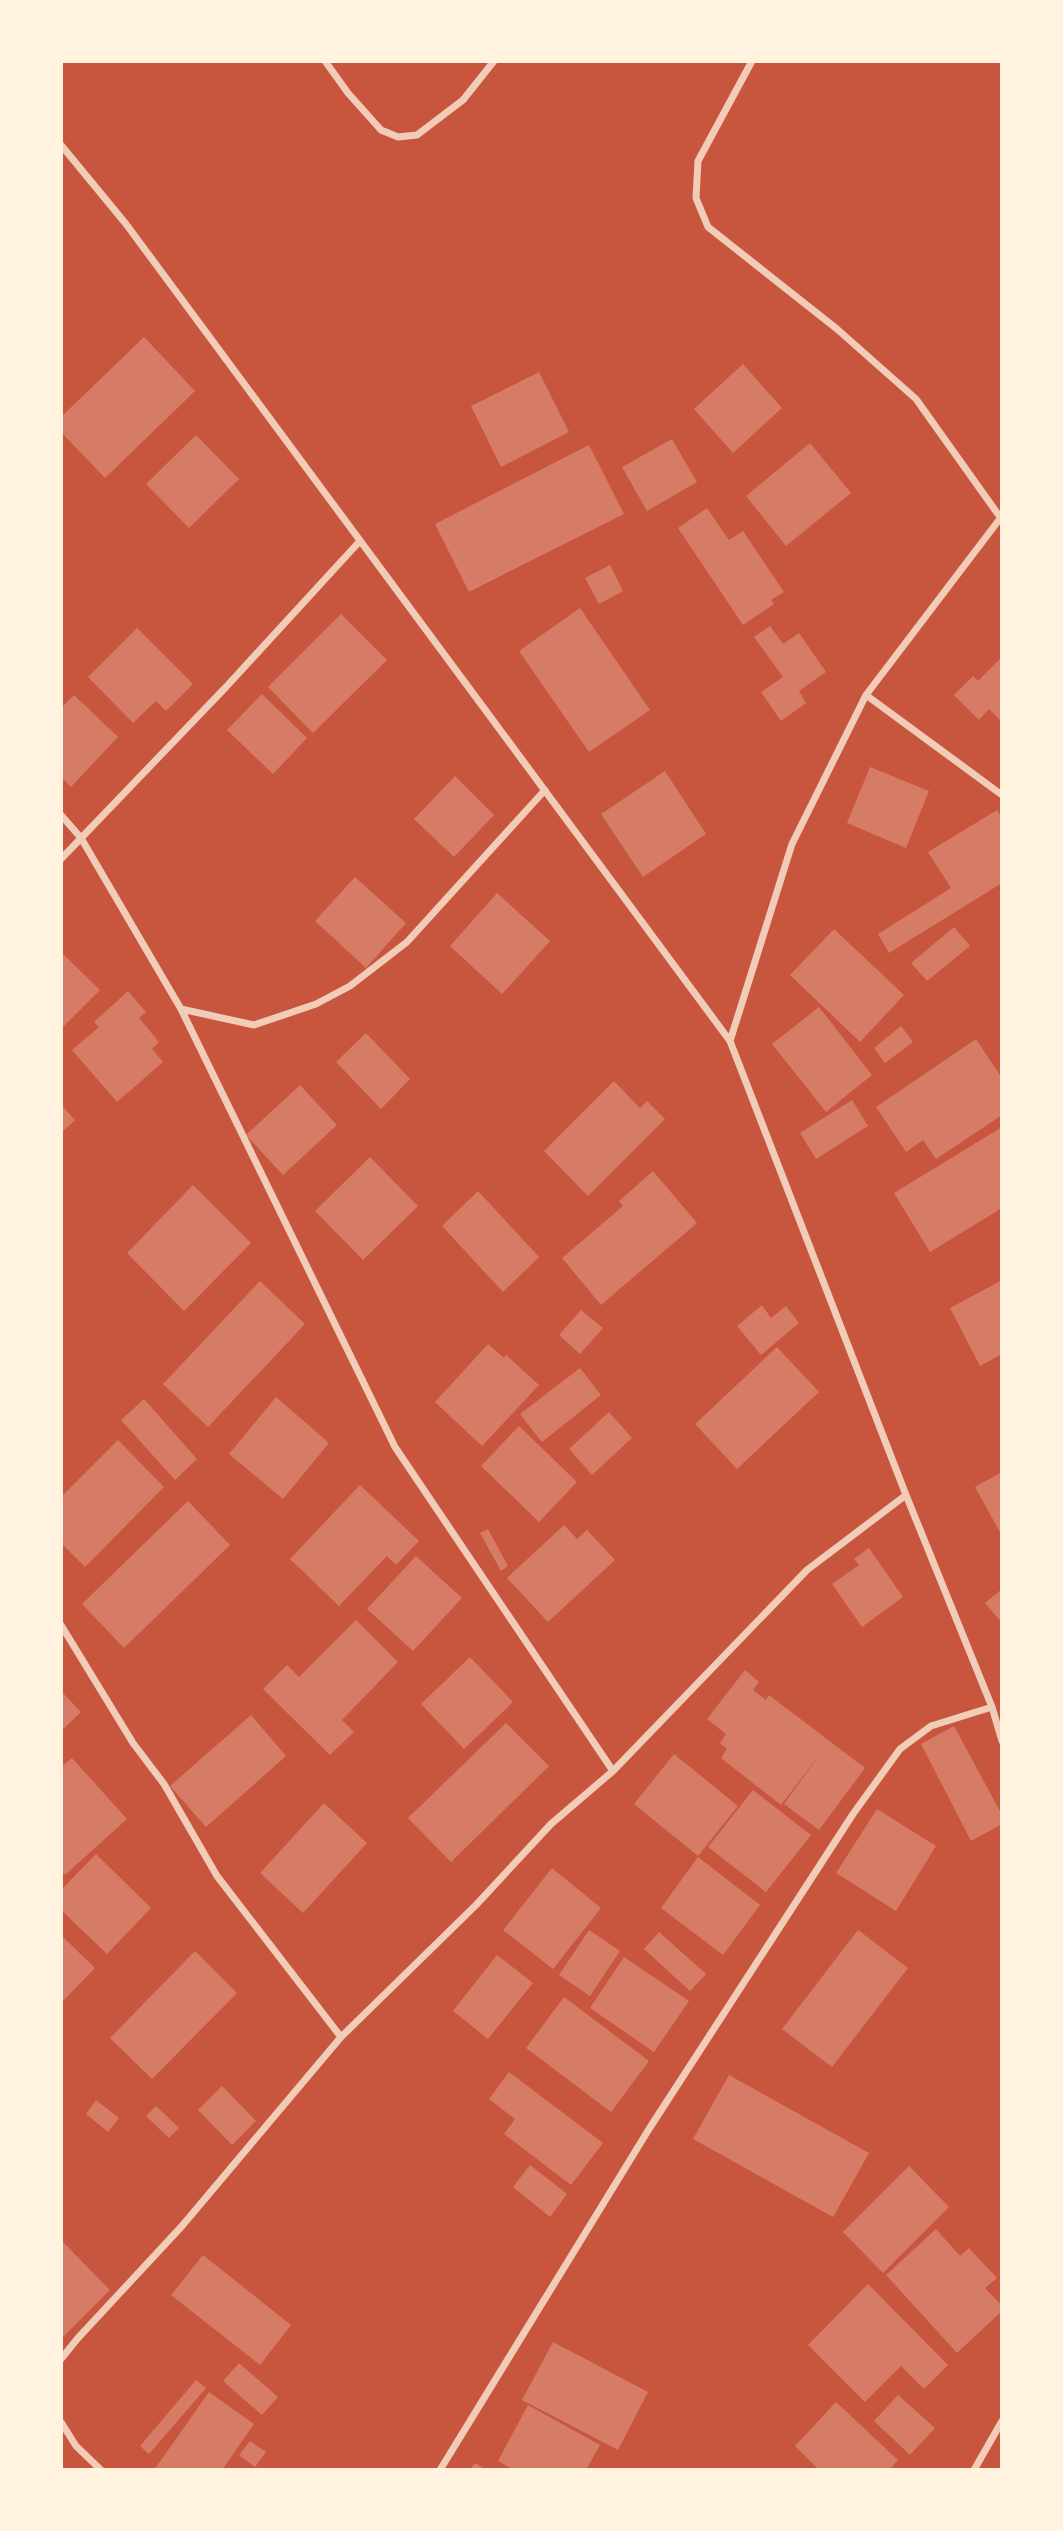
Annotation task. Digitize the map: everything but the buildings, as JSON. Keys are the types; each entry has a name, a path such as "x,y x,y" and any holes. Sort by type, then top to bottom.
{"street":[{"path":"325,61 348,93 381,130 398,137 417,135 463,100 494,61"},
{"path":"730,1041 792,844 866,695 1001,516 916,399 837,329 708,227 696,198 698,160 752,61"},
{"path":"61,145 126,225 730,1041 906,1495 992,1707 1002,1741"},
{"path":"61,859 359,542"},
{"path":"866,695 1002,794"},
{"path":"181,1009 254,1025 316,1004 350,986 407,943 545,790"},
{"path":"61,815 81,838 181,1009 395,1447 613,1771"},
{"path":"61,2359 182,2226 341,2037 477,1905 551,1824 613,1771 807,1570 906,1495"},
{"path":"61,1625 132,1743 164,1784 216,1876 341,2037"},
{"path":"440,2470 649,2129 853,1814 900,1749 931,1726 992,1707"},
{"path":"974,2470 1002,2421"},
{"path":"61,2422 76,2446 101,2470"}]}
